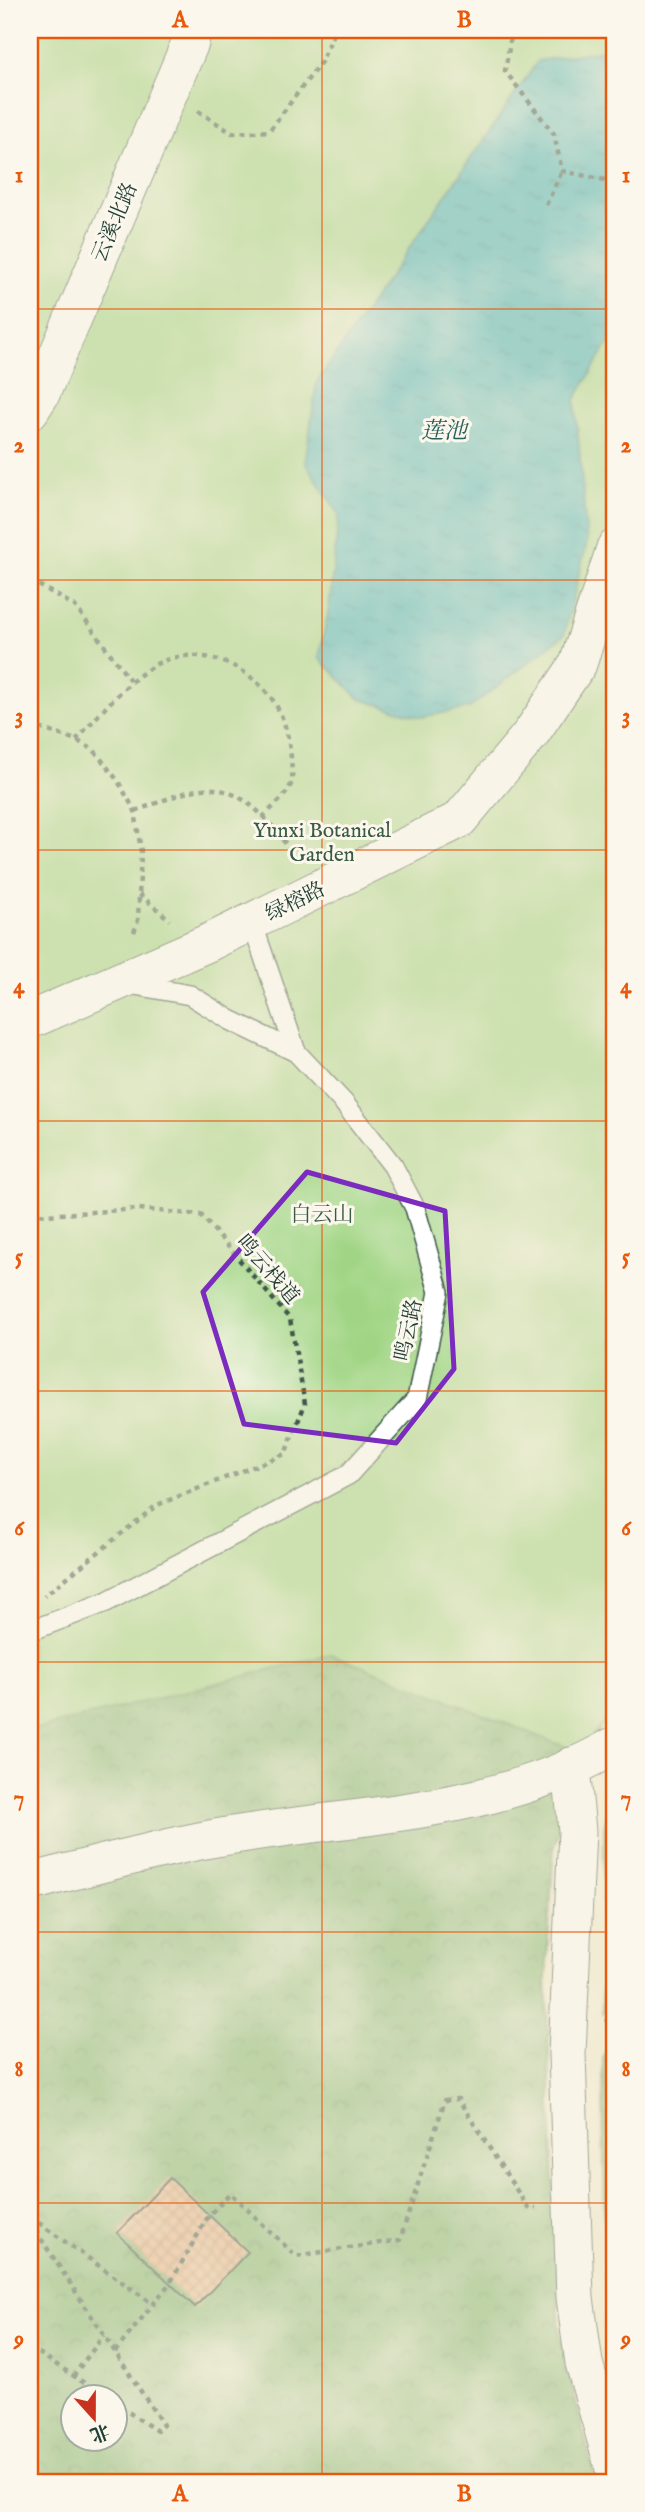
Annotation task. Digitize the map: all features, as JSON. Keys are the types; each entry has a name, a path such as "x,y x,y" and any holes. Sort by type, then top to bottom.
{"street":[{"name":"云溪北路","path":"30,411 41,394 190,43 192,30"},
{"name":"绿榕路","path":"30,1020 252,922 460,820 530,735 578,664 615,548"},
{"path":"30,1881 210,1839 422,1809 513,1791 615,1745"},
{"path":"571,1766 577,1831 567,2054 575,2298 584,2363 615,2472"}],"lane":[{"path":"252,922 296,1052"},
{"name":"鸣云路","path":"30,1631 106,1602 348,1475 417,1399 439,1292 415,1208 393,1166 344,1103 296,1052 230,1020 190,996 116,982"}],"path":[{"path":"174,79 189,106 232,133 269,131 321,62 335,31 339,30"},
{"path":"506,30 511,36 505,71 554,134 562,171 545,205"},
{"path":"562,171 615,182"},
{"path":"30,580 75,606 132,683"},
{"path":"76,740 132,683 154,665 188,655 220,659 248,674 274,702 289,736 292,781 282,798 263,817"},
{"path":"30,725 76,740 94,750 118,780 135,811 141,851 138,920 116,982"},
{"path":"135,811 202,789 236,794 263,817 288,846 315,891"},
{"name":"鸣云栈道","path":"30,1212 44,1215 139,1209 201,1215 290,1319 305,1404 285,1454 157,1505 46,1591 40,1602"},
{"path":"115,2352 170,2283 209,2215 230,2193 296,2256 400,2240 444,2100 458,2099 528,2208 572,2210"},
{"path":"130,2413 157,2431 163,2425 30,2221 33,2218 153,2304"},
{"path":"73,2376 104,2335"},
{"path":"30,2347 82,2382"}],"highlighted area":[{"path":"307,1172 445,1211 454,1369 396,1443 244,1424 203,1292"}],"green space":[{"name":"Yunxi Botanical Garden","path":"30,30 615,30 615,1711 600,1728 554,1845 546,1978 560,2336 596,2482 30,2481"},
{"name":"Yunxi Botanical Garden","path":"30,30 615,30 615,1710 578,1752 331,1654 30,1731"},
{"path":"615,1773 615,1988 602,2014 604,1827"},
{"path":"615,2029 615,2359 605,2279 603,2059"}],"water":[{"name":"莲池","path":"615,48 615,332 575,400 587,542 564,635 469,708 421,717 360,699 319,658 329,608 339,514 305,462 317,382 538,61"}],"building":[{"path":"170,2178 248,2252 195,2307 117,2233"}],"park label":[{"name":"白云山","path":"322,1214"}]}
